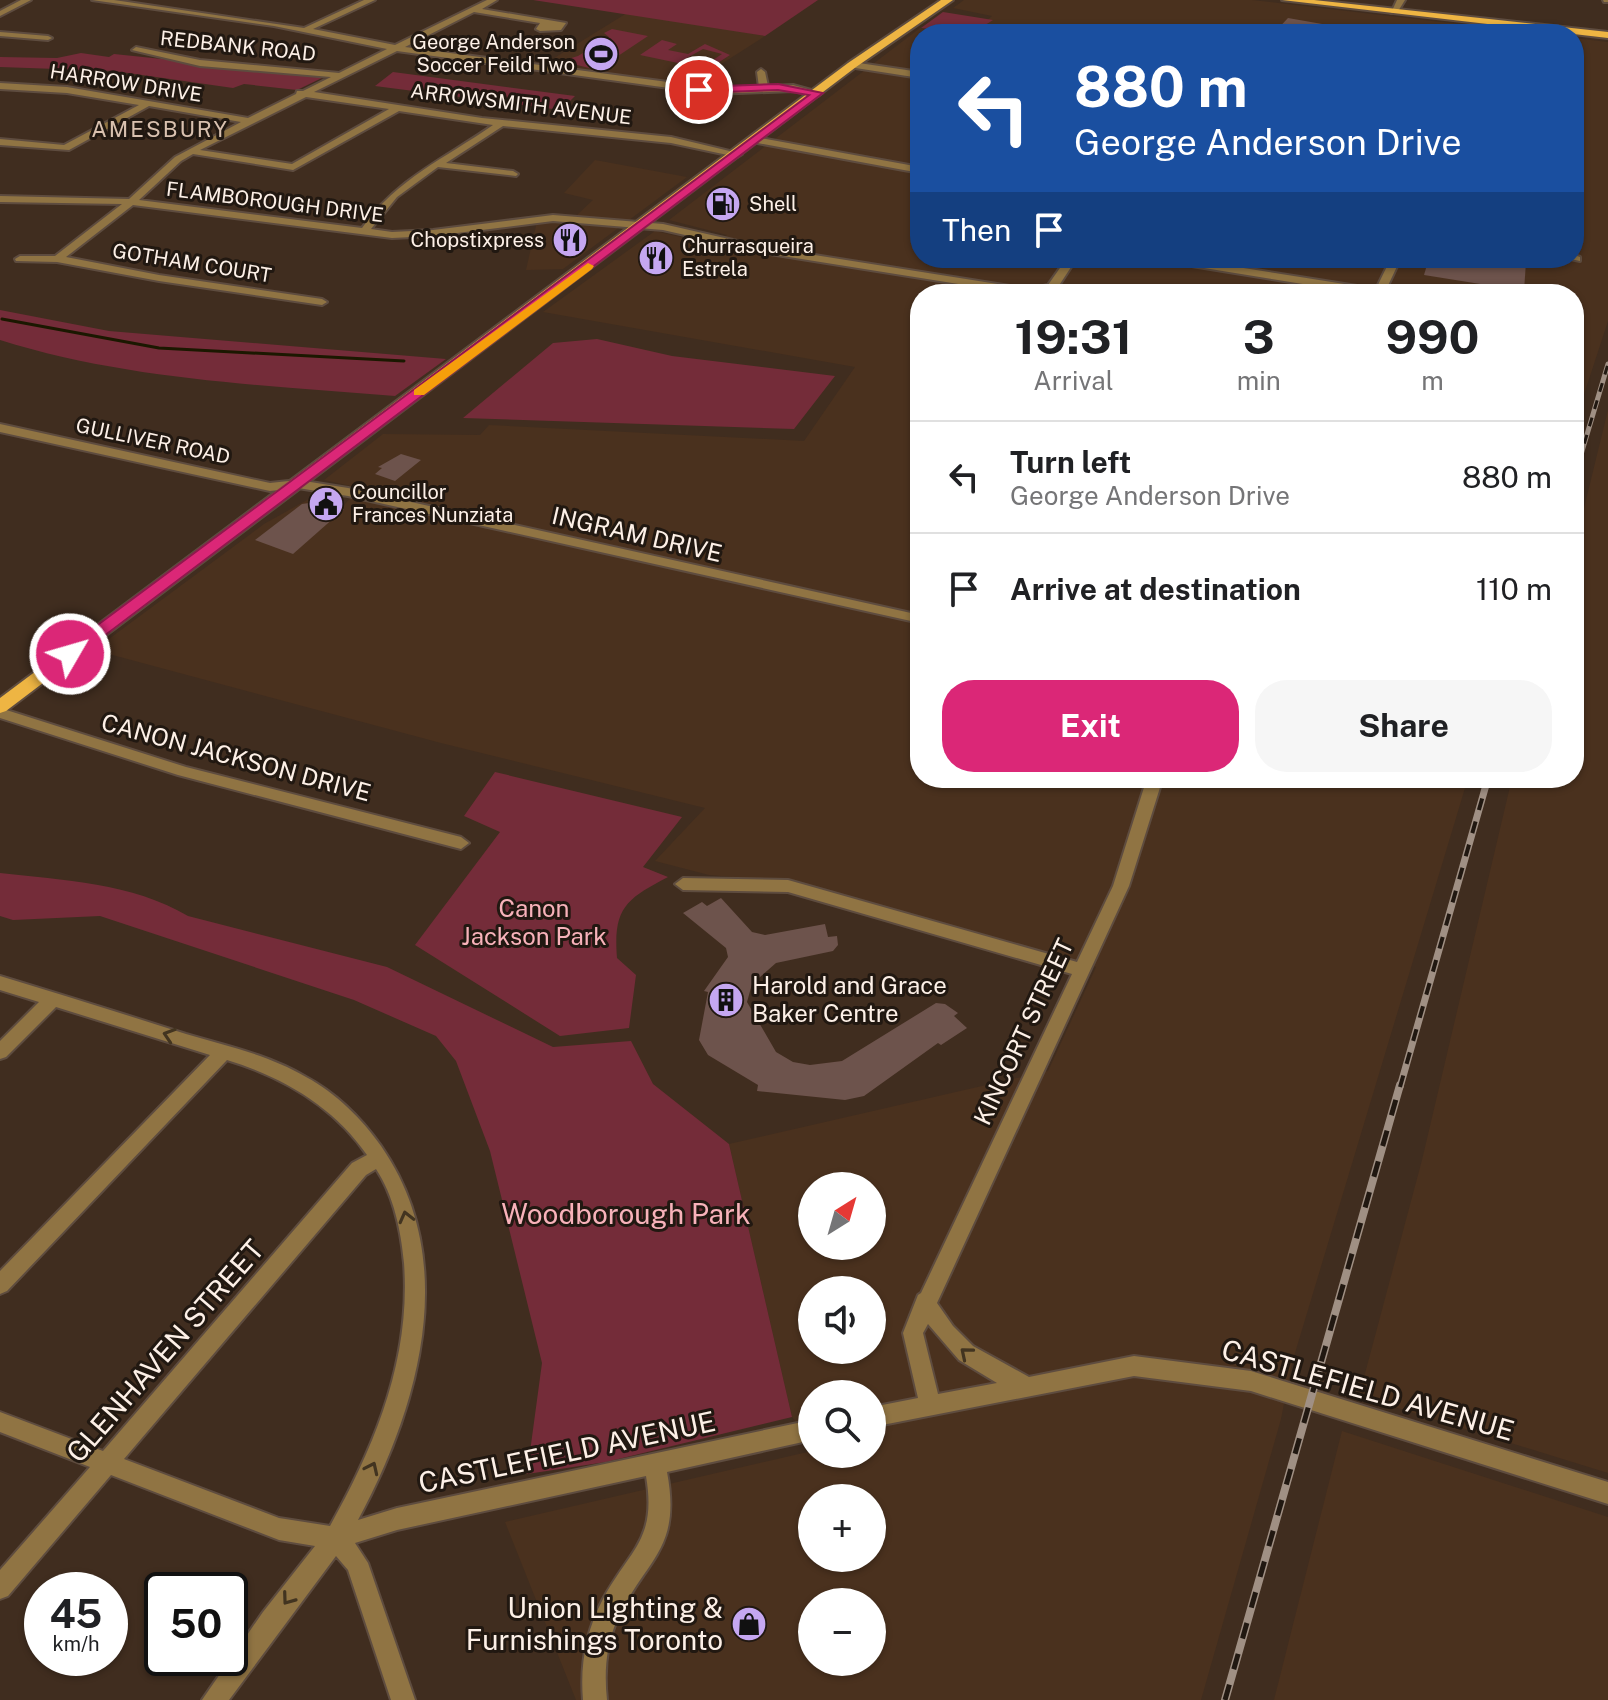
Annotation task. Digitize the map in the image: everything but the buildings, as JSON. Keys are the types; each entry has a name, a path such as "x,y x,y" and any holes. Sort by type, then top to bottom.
{"main road":[{"path":"1287,0 1394,11"},
{"path":"1318,0 1482,24"},
{"path":"0,710 892,37 891,33 937,3"},
{"path":"1584,34 1608,37"}],"street":[{"path":"0,14 27,0"},
{"path":"96,0 127,1 395,48 699,90 764,88 818,93"},
{"path":"305,30 371,0"},
{"path":"57,259 191,151 300,93 493,0"},
{"path":"1394,11 1401,0"},
{"path":"472,10 545,21"},
{"path":"0,34 48,38"},
{"name":"REDBANK ROAD","path":"136,50 200,63 338,75"},
{"path":"852,65 910,74"},
{"path":"761,72 764,88"},
{"name":"HARROW DRIVE","path":"0,86 67,90 246,120"},
{"name":"ARROWSMITH AVENUE","path":"300,93 501,123 648,136 737,154"},
{"path":"0,142 61,149 147,104"},
{"path":"191,151 293,167 398,108"},
{"path":"364,232 385,201 435,164 501,123"},
{"path":"755,140 910,168"},
{"path":"435,164 513,174"},
{"name":"FLAMBOROUGH DRIVE","path":"0,199 77,198 131,202 364,232 433,233 553,218 663,227 764,250 972,284"},
{"name":"GOTHAM COURT","path":"20,259 57,259 159,278 322,302"},
{"path":"1250,268 1333,284"},
{"name":"GULLIVER ROAD","path":"0,428 270,487 298,484"},
{"name":"INGRAM DRIVE","path":"298,484 910,617"},
{"name":"CANON JACKSON DRIVE","path":"0,710 183,771 461,843"},
{"name":"KINCORT STREET","path":"930,1404 913,1333 925,1301 1121,886 1152,788"},
{"path":"683,884 788,886 1082,970"},
{"path":"0,983 283,1073 320,1095 354,1124 400,1191 414,1249 418,1301 412,1355 387,1436 336,1538 214,1700"},
{"path":"0,1052 53,999"},
{"path":"0,1285 224,1052"},
{"name":"GLENHAVEN STREET","path":"0,1588 359,1169 379,1158"},
{"path":"925,1301 943,1332 968,1359 1024,1385"},
{"name":"CASTLEFIELD AVENUE","path":"886,1414 1134,1366 1251,1381 1608,1493"},
{"path":"0,1422 279,1529 336,1538 357,1563 403,1700"},
{"name":"CASTLEFIELD AVENUE","path":"336,1538 397,1519 798,1433"},
{"path":"595,1700 594,1662 603,1624 619,1593 646,1557 658,1526 660,1491 655,1465"}],"shaded area":[{"path":"964,0 1252,0 1457,24 983,24 992,16 953,8"},
{"path":"627,13 765,36 687,86 543,65"},
{"path":"910,36 910,268 1584,268 1584,39 1608,42 1608,321 1584,394 1584,284 910,284 910,788 1465,788 1292,1363 1281,1419 1201,1700 576,1700 505,1522 798,1454 798,1468 886,1468 886,1380 798,1380 798,1424 792,1417 729,1144 1048,1071 1096,967 792,882 709,875 655,861 705,808 441,743 94,650 264,524 316,495 344,505 360,488 324,480 383,434 480,435 489,425 804,441 855,367 543,312 655,231 715,245 727,235 669,220"},
{"path":"595,160 687,177 563,269 526,270 538,217 577,215 593,200 564,193"},
{"path":"1608,410 1608,1473 1359,1396 1422,1160 1510,788 1584,788 1584,508"},
{"path":"1342,1431 1608,1517 1608,1700 1274,1700"}],"green space":[{"path":"533,0 818,0 765,36"},
{"path":"943,12 993,20 987,24 926,24"},
{"name":"George Anderson Soccer Feild Two","path":"612,29 648,36 597,70 561,61 578,56 609,37 604,33"},
{"path":"662,40 677,44 668,50 688,54 705,44 730,55 693,79 686,78 722,54 703,49 678,63 640,55"},
{"path":"81,53 326,76 297,90 244,84 233,88 114,71 0,67 0,57 57,58"},
{"path":"393,72 575,96 561,110 375,86"},
{"path":"0,310 109,331 446,359 395,396 196,379 97,364 0,340"},
{"path":"597,339 672,356 835,376 794,429 463,418 553,343"},
{"name":"Canon Jackson Park","path":"495,772 682,817 643,867 668,877 632,899 620,916 617,927 617,958 636,975 629,1028 560,1036 415,945 500,832 464,816"},
{"name":"Woodborough Park","path":"0,873 121,890 144,896 188,916 387,967 553,1047 631,1041 653,1084 729,1144 792,1417 606,1462 527,1474 542,1363 490,1151 456,1061 436,1036 354,1000 100,916 13,920 0,916"}],"waterway":[{"path":"2,319 159,348 404,361"}],"railway":[{"path":"1584,444 1608,364"},
{"path":"1400,1087 1485,788"},
{"path":"1225,1700 1400,1085"}],"slow traffic":[{"path":"419,392 588,266"}],"place":[{"name":"George Anderson Soccer Feild Two","path":"601,54"},
{"name":"Shell","path":"723,204"},
{"name":"Chopstixpress","path":"570,240"},
{"name":"Churrasqueira Estrela","path":"656,258"},
{"name":"Councillor Frances Nunziata","path":"326,504"},
{"name":"Harold and Grace Baker Centre","path":"726,1000"},
{"name":"Union Lighting & Furnishings Toronto","path":"749,1624"}],"district":[{"name":"AMESBURY","path":"160,129"}],"route":[{"path":"70,654 818,93 778,87 699,90"}]}
